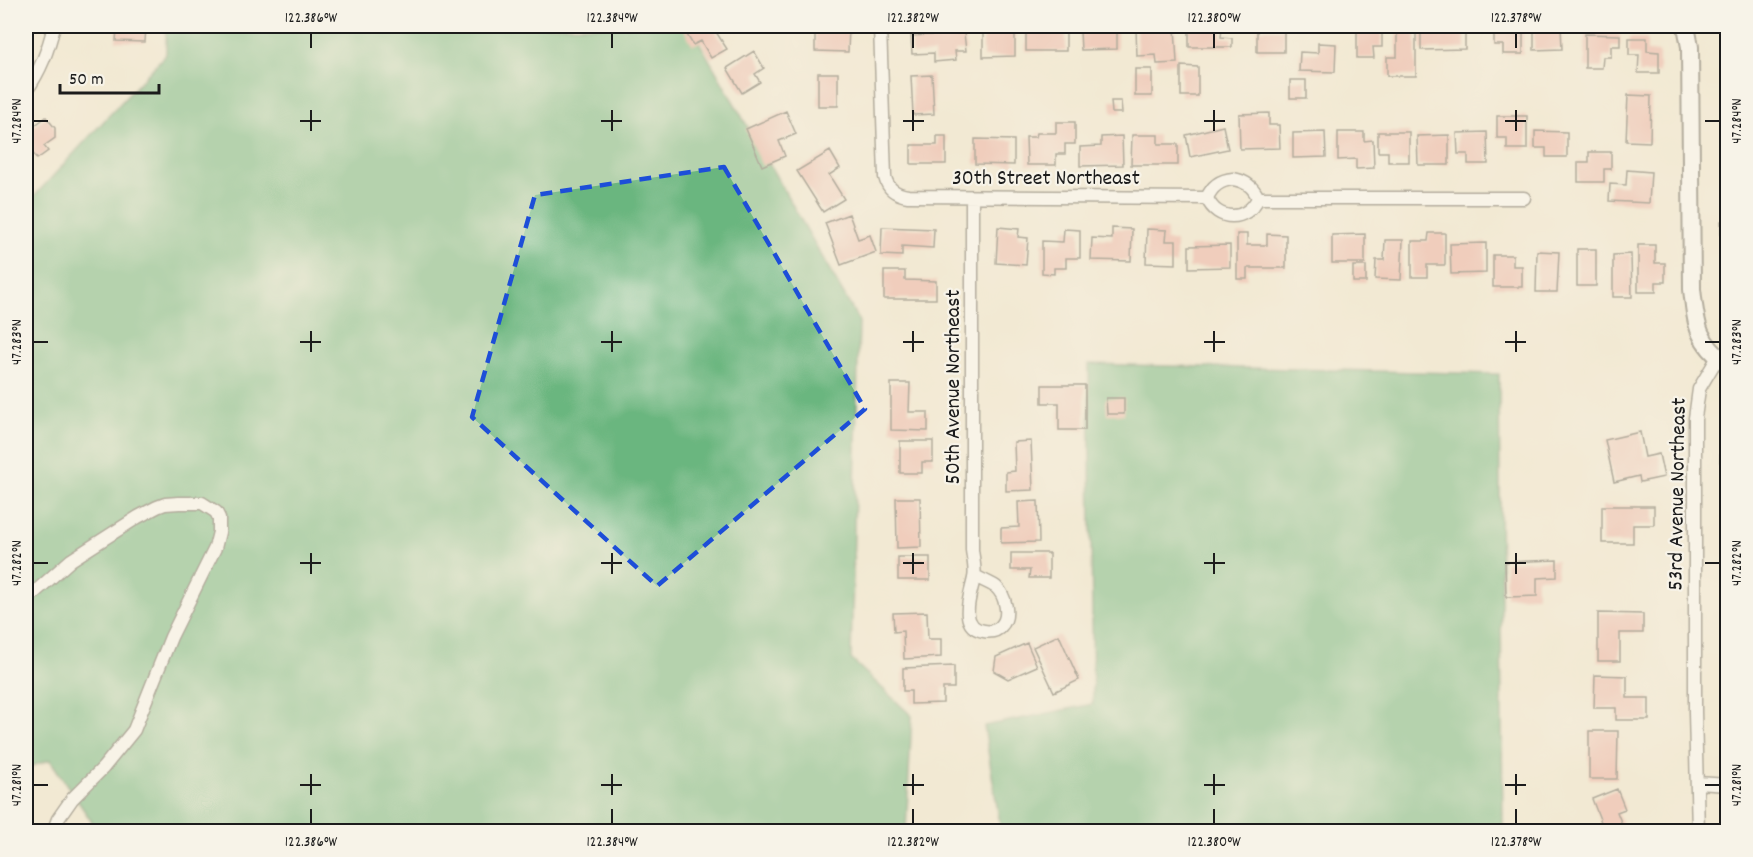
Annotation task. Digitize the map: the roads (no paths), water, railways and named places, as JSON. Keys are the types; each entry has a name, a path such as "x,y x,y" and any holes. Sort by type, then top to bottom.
{"street":[{"path":"26,91 38,74 45,58 54,26"},
{"name":"30th Street Northeast","path":"880,26 884,167 888,187 897,193 908,196 1206,198"},
{"name":"53rd Avenue Northeast","path":"1686,26 1690,47 1692,289 1696,323 1700,335 1723,361 1702,382 1696,409 1695,712 1698,831"},
{"path":"1233,179 1251,186 1258,198 1247,212 1230,217 1213,209 1206,198 1219,182 1233,179"},
{"name":"50th Avenue Northeast","path":"972,197 972,550 975,576"},
{"path":"1258,198 1524,198"},
{"path":"26,600 70,560 157,507 165,504 202,503 216,512 219,518 219,532 215,548 171,637 134,730 103,768 72,799 58,819 53,831"},
{"path":"1698,783 1728,785"}]}
